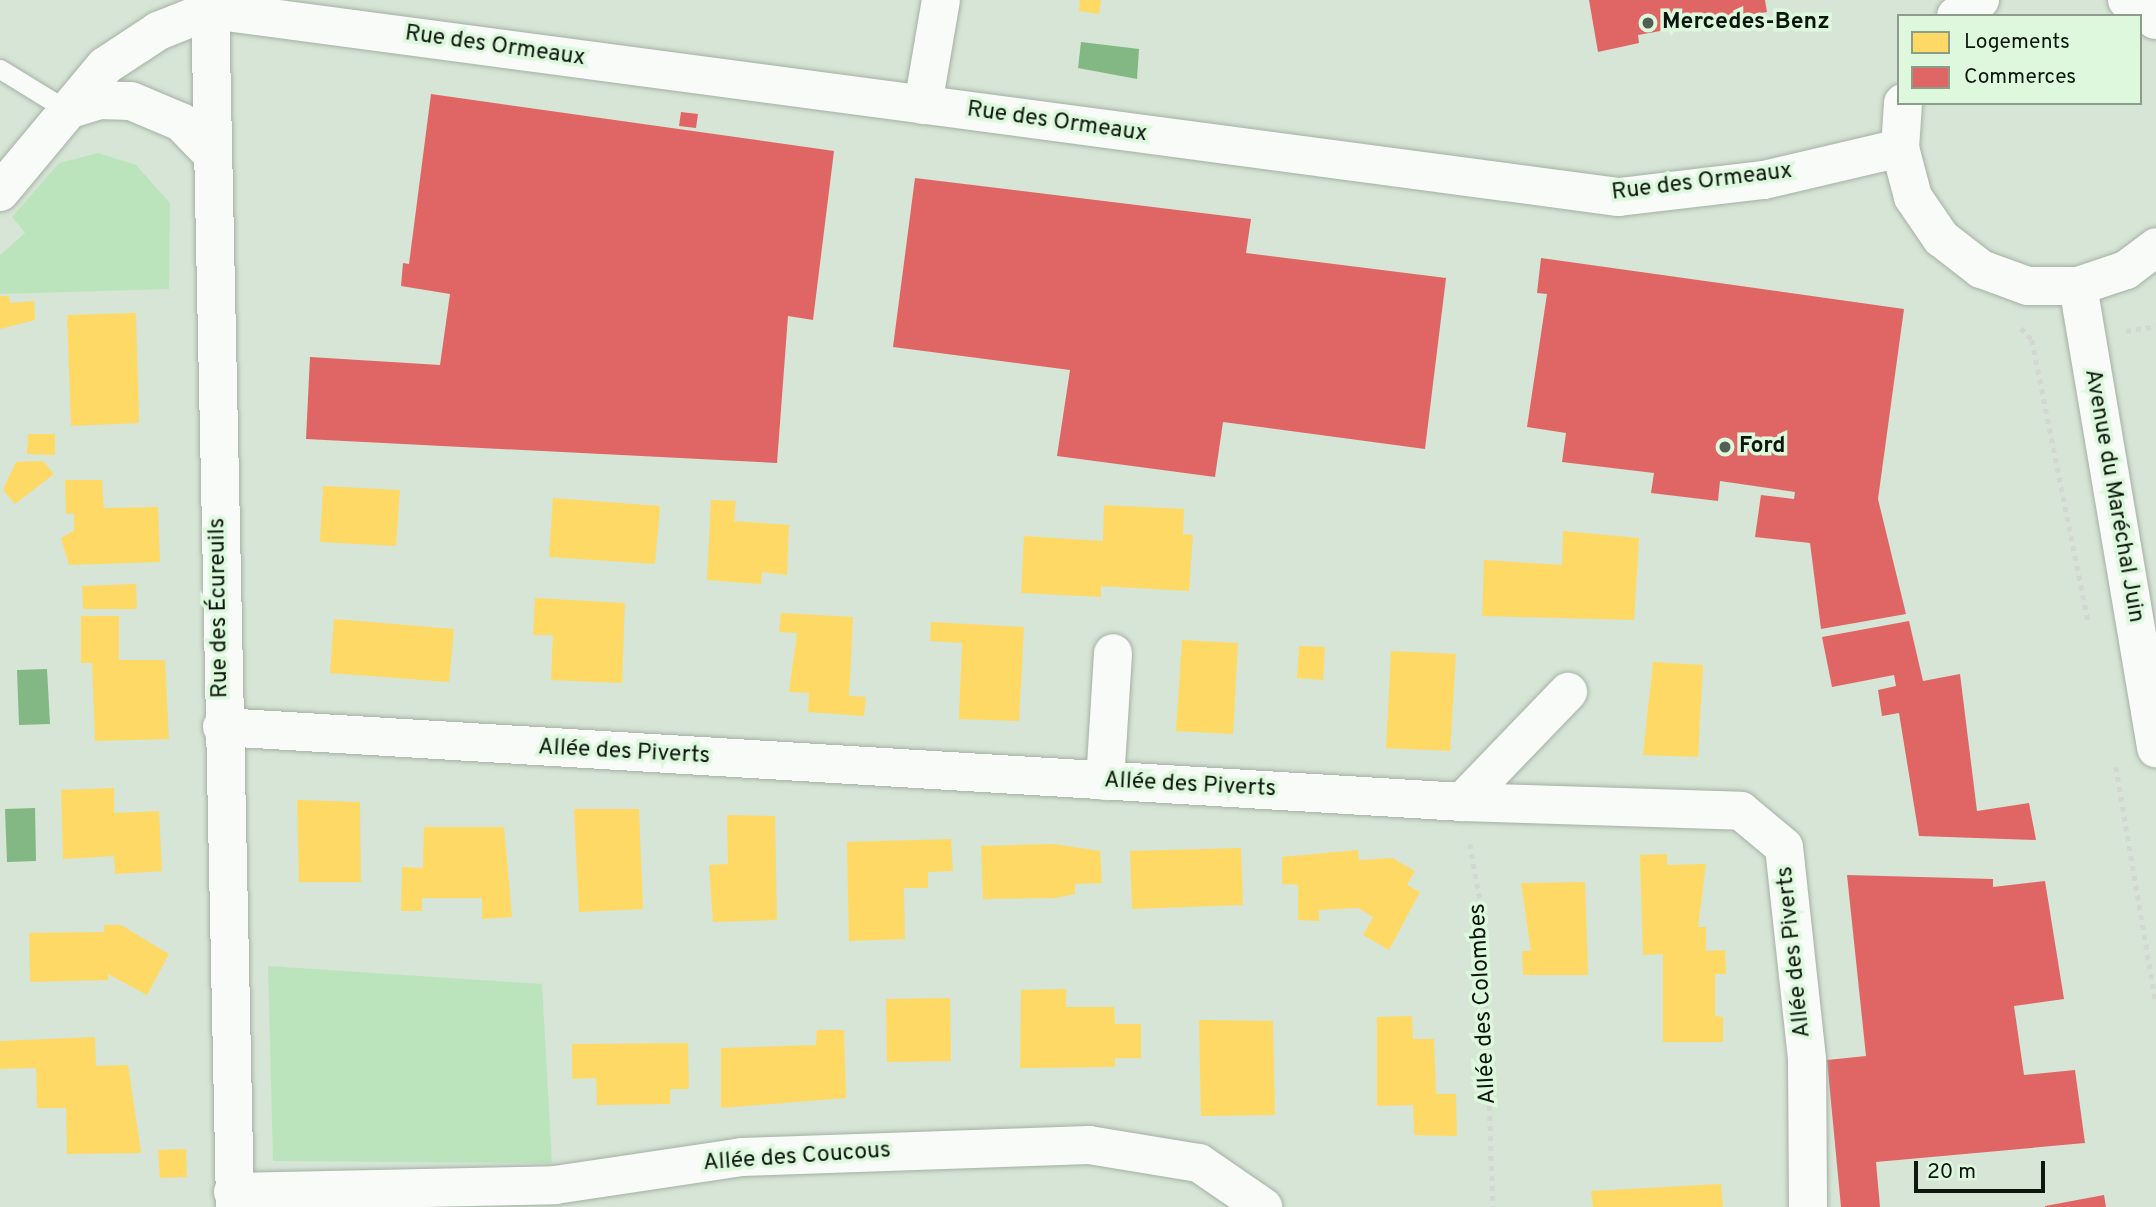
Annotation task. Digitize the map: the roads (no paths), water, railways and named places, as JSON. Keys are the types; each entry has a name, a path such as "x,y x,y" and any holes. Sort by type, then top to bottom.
{"street":[{"path":"923,105 941,0"},
{"path":"1959,14 1980,0"},
{"path":"2127,0 2156,20"},
{"path":"0,192 105,66 158,31 211,5"},
{"name":"Rue des Ormeaux","path":"211,5 923,105 1619,197 1764,180 1900,148"},
{"name":"Rue des Écureuils","path":"211,5 209,151 234,1199"},
{"path":"66,110 99,100 131,101 181,122 209,151"},
{"path":"1903,105 1900,148 1913,197 1927,219 1980,269 2028,286 2078,286 2126,270 2156,247"},
{"name":"Avenue du Maréchal Juin","path":"2078,286 2156,748"},
{"path":"1105,781 1113,653"},
{"path":"1462,802 1568,692"},
{"name":"Allée des Piverts","path":"222,727 1462,802 1741,811 1784,847 1807,1060 1808,1207"},
{"name":"Allée des Coucous","path":"234,1199 555,1185 742,1157 1090,1145 1199,1163 1263,1207"}],"lane":[{"path":"0,69 66,110"}],"place":[{"name":"Mercedes-Benz","path":"1648,23"},
{"name":"Ford","path":"1725,447"}]}
